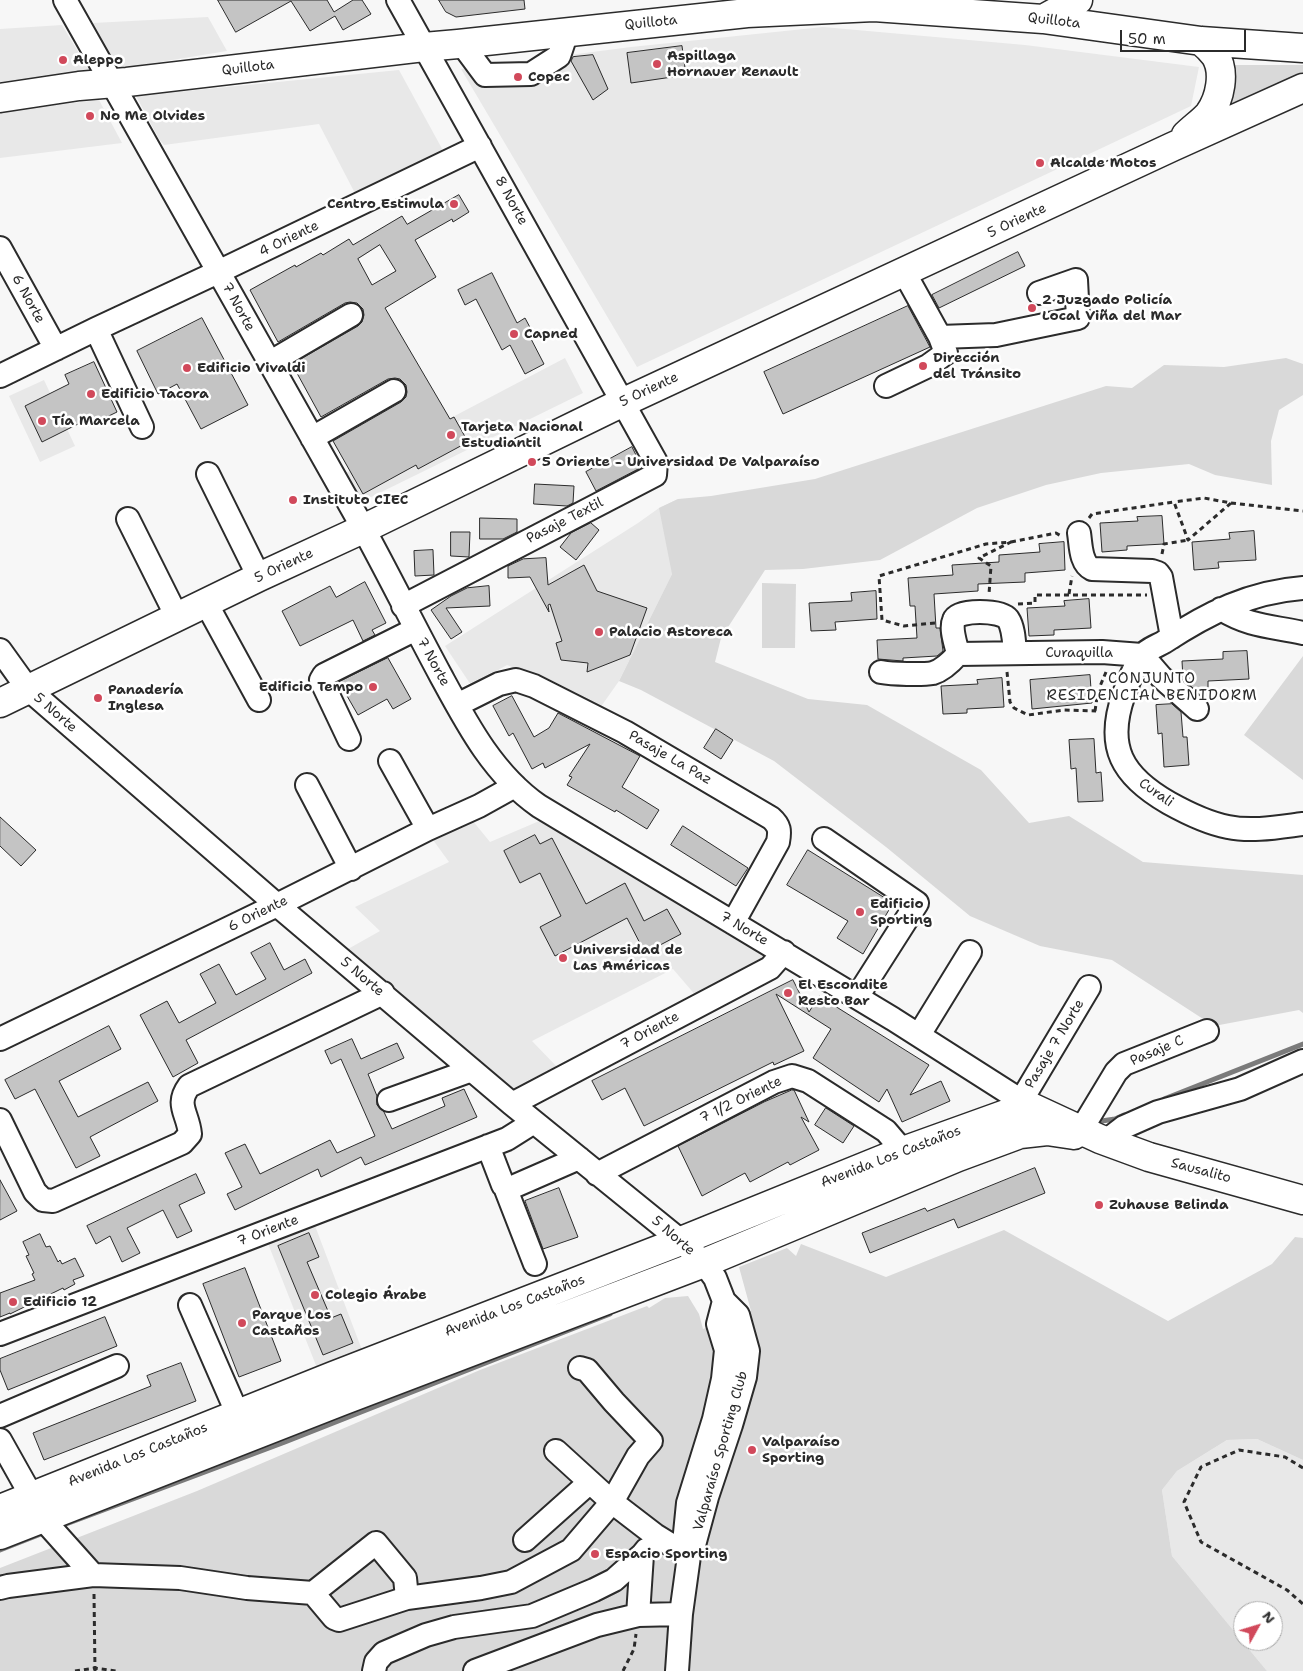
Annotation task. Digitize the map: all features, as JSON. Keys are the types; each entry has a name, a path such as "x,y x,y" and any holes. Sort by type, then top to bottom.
{"main road":[{"path":"1043,19 1077,0"},
{"name":"Quillota","path":"0,98 111,83 567,32 743,6 874,7 928,5 1201,41 1303,48"},
{"path":"1172,147 1209,114 1218,97 1221,83 1220,71 1215,56 1201,41"},
{"name":"5 Oriente","path":"0,702 363,529 623,402 1303,88"},
{"name":"Sausalito","path":"1026,1104 1095,1136 1149,1157 1303,1200"},
{"name":"Avenida Los Castaños","path":"0,1535 40,1512 238,1415 682,1241 903,1150 1002,1115 1026,1104"},
{"name":"Sausalito","path":"1020,1134 1047,1131 1095,1136"},
{"name":"Avenida Los Castaños","path":"0,1509 40,1512 342,1401 704,1263 958,1157 1020,1134"}],"street":[{"name":"7 Norte","path":"64,0 363,529 457,705 495,765 515,786 540,806 920,1035 1026,1104"},
{"name":"8 Norte","path":"398,0 623,402"},
{"path":"462,44 485,75 531,74 558,56 567,32"},
{"name":"4 Oriente","path":"0,376 480,146"},
{"name":"6 Norte","path":"0,248 56,349"},
{"path":"886,386 928,366 946,354 940,337 904,272"},
{"path":"940,337 996,335 1078,318 1076,280 1039,293"},
{"path":"269,362 351,315"},
{"path":"96,329 142,427"},
{"path":"312,438 394,391"},
{"name":"Pasaje Textil","path":"403,606 654,475 656,462 623,402"},
{"path":"208,474 259,577"},
{"path":"128,519 176,617"},
{"path":"1079,533 1084,562 1087,566 1158,573 1161,578 1172,636"},
{"path":"1197,709 1161,677 1142,655 1220,608 1249,597 1303,588"},
{"path":"206,603 259,700"},
{"path":"1220,608 1234,617 1251,624 1303,633"},
{"path":"881,672 888,674 933,673 950,664 958,654 952,629 953,621 961,613 997,615 1011,625 1011,658"},
{"path":"349,739 321,680 324,676 416,629"},
{"name":"5 Norte","path":"0,650 28,689 278,906 512,1104 682,1241 704,1263 715,1278 727,1313"},
{"name":"Curaquilla","path":"958,654 1011,658 1102,652 1142,655"},
{"name":"Curali","path":"1142,655 1126,686 1119,710 1117,734 1120,754 1134,778 1150,792 1178,808 1229,828 1255,830 1303,824"},
{"name":"Pasaje La Paz","path":"457,705 499,684 516,680 534,686 625,732 771,818 778,825 780,831 778,842 733,923"},
{"path":"390,761 428,829"},
{"path":"308,785 351,868"},
{"name":"6 Oriente","path":"0,1039 278,906 428,829 479,806 515,786"},
{"path":"824,839 917,903 857,997"},
{"name":"7 Oriente","path":"512,1104 770,968 784,952"},
{"path":"920,1035 970,952"},
{"name":"Pasaje 7 Norte","path":"1020,1134 1029,1122 1026,1104 1089,987"},
{"path":"0,1120 35,1192 43,1200 53,1201 182,1142 190,1134 181,1101 189,1086 383,993"},
{"name":"Pasaje C","path":"1095,1136 1116,1072 1124,1064 1207,1031"},
{"path":"1095,1136 1124,1127 1158,1112 1240,1089 1303,1061"},
{"path":"389,1100 472,1070"},
{"name":"7 1/2 Oriente","path":"597,1174 774,1082 792,1076 808,1081 886,1131 903,1150"},
{"name":"7 Oriente","path":"0,1334 507,1139 534,1122"},
{"path":"488,1146 536,1264"},
{"path":"505,1187 508,1188 579,1158"},
{"path":"190,1305 238,1415"},
{"name":"Valparaíso Sporting Club","path":"677,1671 681,1614 689,1556 745,1377 748,1350 727,1313"},
{"path":"0,1416 116,1366"},
{"path":"314,1593 334,1618 339,1620 407,1598 511,1582 571,1550 612,1502 638,1456 651,1441 587,1370 580,1368"},
{"path":"0,1440 40,1512 61,1540 93,1575"},
{"path":"556,1451 612,1502 655,1534 689,1556"},
{"path":"525,1540 590,1482"},
{"path":"374,1671 376,1662 384,1653 426,1635 454,1627 532,1616 594,1590 614,1580 642,1556 655,1534"},
{"path":"0,1588 93,1575 180,1578 247,1588 314,1593 376,1542 405,1578 407,1598"},
{"path":"638,1615 642,1556"},
{"path":"475,1671 597,1624 638,1615 681,1614"}],"path":[{"path":"953,621 904,626 882,620 879,576 986,544 1011,542 1056,533 1070,540 1079,533 1092,514 1204,498 1231,503 1303,510"},
{"path":"1174,502 1188,540"},
{"path":"1164,544 1188,540 1231,503"},
{"path":"997,615 991,566 979,558 1011,542"},
{"path":"997,615 1009,605 1035,603 1035,595 1147,595"},
{"path":"1011,658 1010,702 1014,708 1028,715 1064,710 1119,710"},
{"path":"1303,1468 1285,1457 1239,1450 1201,1467 1184,1502 1201,1542 1287,1590 1303,1604"},
{"path":"93,1575 95,1669"},
{"path":"623,1671 634,1649 638,1615"},
{"path":"74,1671 95,1669 116,1671"}],"shaded area":[{"path":"208,17 227,51 117,69 93,23"},
{"path":"62,25 91,73 0,86 0,29"},
{"path":"823,27 1025,45 1199,67 1191,106 637,367 461,69 631,47"},
{"path":"1235,65 1303,65 1303,73 1235,107 1229,104"},
{"path":"399,70 446,156 358,199 319,124 164,145 136,96"},
{"path":"99,100 122,143 0,158 0,111"},
{"path":"565,358 583,393 361,502 344,474"},
{"path":"1286,358 1303,364 1303,395 1279,410 1271,441 1272,485 1215,475 1189,464 1101,473 1046,485 977,508 880,560 803,569 765,570 721,638 715,662 808,699 867,705 981,770 1029,823 1069,816 1143,862 1303,875 1303,1013 1299,1010 1214,1026 1112,960 1040,946 970,916 886,847 774,761 641,690 619,681 672,574 659,508 678,499 711,496 815,479 1106,386 1132,388 1164,365 1224,367"},
{"name":"Tía Marcela","path":"44,380 75,446 40,462 9,396"},
{"path":"678,499 672,574 619,681 600,708 539,677 507,665 471,685 445,646 659,508"},
{"path":"762,583 796,584 795,648 762,648"},
{"path":"1303,656 1303,780 1244,735"},
{"name":"Universidad de Las Américas","path":"468,815 490,842 544,819 773,953 697,997 673,969 532,1041 560,1070 519,1093 348,949 380,931 355,907 449,862 428,833"},
{"name":"Colegio Árabe","path":"314,1223 362,1350 317,1368 267,1241"},
{"name":"Valparaíso Sporting","path":"1004,1230 1168,1321 1272,1264 1295,1237 1303,1238 1303,1460 1257,1439 1227,1440 1177,1471 1162,1490 1172,1556 1233,1630 1233,1651 1250,1651 1267,1671 0,1671 0,1568 197,1491 480,1370 647,1306 649,1308 665,1298 688,1296 699,1314 703,1329 751,1311 739,1267 787,1248 796,1256 801,1244 886,1277"},
{"path":"1257,1439 1303,1460 1303,1671 1267,1671 1250,1651 1283,1651 1283,1601 1233,1601 1233,1630 1172,1556 1162,1490 1177,1471 1227,1440"}],"building":[{"path":"218,0 327,0 334,12 353,0 362,0 371,14 343,30 335,16 310,31 291,1 236,32"},
{"path":"439,0 524,0 525,9 456,17 446,12"},
{"name":"Aspillaga Hornauer Renault","path":"682,46 686,75 631,83 627,53"},
{"path":"593,55 608,89 593,100 571,61 573,57"},
{"path":"459,195 469,212 453,222 452,219 415,240 436,277 385,308 450,419 454,417 468,442 418,469 416,465 363,494 333,441 401,402 406,397 406,385 400,379 388,379 321,417 292,364 358,326 362,322 363,309 357,303 345,303 278,342 250,290 295,265 296,267 321,253 323,255 349,239 353,245 402,216 407,224","holes":["380,245 396,271 372,285 358,259"]},
{"path":"1018,252 1025,266 939,308 932,295"},
{"path":"492,273 517,323 525,318 533,333 529,335 544,364 525,374 510,345 502,350 476,299 465,305 458,290"},
{"path":"908,306 930,347 783,414 764,372"},
{"name":"Edificio Vivaldi","path":"202,318 248,405 201,429 177,384 158,394 137,351"},
{"path":"94,362 117,412 88,426 86,420 42,442 25,406 69,384 65,375"},
{"path":"632,447 642,467 596,491 586,472"},
{"path":"535,484 574,486 573,503 567,506 534,504"},
{"path":"1162,516 1164,544 1127,546 1127,550 1102,552 1100,523 1138,521 1137,517"},
{"path":"480,518 517,519 517,532 503,539 480,539"},
{"path":"591,523 599,530 576,560 560,547 571,533"},
{"path":"1254,531 1256,560 1218,562 1219,568 1194,570 1192,542 1230,539 1229,533"},
{"path":"451,532 470,532 469,557 451,556"},
{"path":"1064,542 1065,570 1025,573 1025,582 978,584 978,591 934,594 936,628 940,628 943,651 937,656 903,658 903,661 878,659 877,640 917,638 915,606 910,606 908,578 953,575 952,565 999,562 999,555 1040,552 1039,544"},
{"path":"433,550 434,575 415,576 414,551"},
{"name":"Palacio Astoreca","path":"546,558 548,585 584,565 597,591 647,608 630,655 587,672 588,663 561,660 556,643 562,641 550,604 548,605 549,612 530,577 508,578 508,566 523,559"},
{"path":"365,582 386,623 372,630 375,635 363,641 353,620 300,646 282,611 330,586 336,597"},
{"path":"489,586 490,606 446,608 462,632 451,639 431,610 451,596 467,588"},
{"path":"876,591 877,619 835,622 836,630 811,631 809,603 852,601 851,593"},
{"path":"1089,599 1091,628 1054,630 1054,635 1029,636 1027,608 1065,606 1064,601"},
{"path":"1247,651 1249,679 1208,681 1208,688 1194,689 1183,679 1182,661 1223,659 1223,652"},
{"name":"Edificio Tempo","path":"388,658 411,699 393,709 387,699 358,715 339,682"},
{"path":"1090,675 1092,703 1032,709 1030,680"},
{"path":"1002,678 1004,707 967,709 967,713 943,714 941,686 978,684 977,680"},
{"path":"512,696 534,737 549,728 558,713 640,756 622,787 659,810 647,829 616,810 615,812 567,785 572,777 569,776 590,744 545,768 543,763 532,769 513,733 509,736 493,706"},
{"path":"1172,704 1181,712 1183,737 1187,737 1189,765 1164,767 1162,733 1158,734 1156,705"},
{"path":"716,729 733,740 721,759 704,748"},
{"path":"1094,739 1096,773 1101,772 1103,801 1078,802 1076,768 1071,769 1069,740"},
{"path":"0,817 36,850 21,866 0,846"},
{"path":"683,826 748,868 736,886 671,845"},
{"path":"535,835 540,844 552,838 586,904 625,883 644,921 667,909 681,934 645,953 627,918 555,956 540,927 561,916 540,873 520,883 504,851"},
{"name":"Edificio Sporting","path":"808,850 893,903 863,954 837,938 848,921 787,885"},
{"path":"270,943 284,970 305,959 312,973 186,1040 198,1063 173,1077 140,1015 167,1001 179,1023 216,1003 200,974 219,964 236,995 266,979 251,953"},
{"path":"793,980 809,1012 819,996 929,1065 910,1095 941,1081 950,1101 902,1122 887,1089 879,1102 813,1058 831,1029 776,994 804,1051 774,1065 773,1062 644,1126 625,1088 602,1100 592,1081"},
{"path":"109,1026 121,1049 59,1081 78,1117 148,1082 158,1101 90,1137 100,1156 76,1168 35,1089 15,1099 5,1080"},
{"path":"352,1039 361,1059 397,1043 404,1058 368,1074 377,1096 377,1105 384,1112 392,1129 445,1106 442,1098 464,1089 477,1117 365,1165 361,1157 321,1177 318,1169 235,1210 227,1194 242,1187 225,1153 245,1144 260,1174 330,1140 337,1153 375,1136 341,1059 331,1064 325,1051"},
{"path":"794,1090 809,1122 801,1117 819,1150 790,1165 788,1162 750,1182 745,1173 702,1196 678,1146 764,1102"},
{"path":"826,1108 854,1126 843,1143 815,1125"},
{"path":"1035,1168 1045,1193 958,1228 954,1219 870,1253 862,1233 925,1208 927,1211"},
{"path":"196,1174 205,1193 179,1205 192,1231 177,1238 163,1210 127,1228 140,1253 122,1262 110,1236 96,1244 87,1226"},
{"path":"0,1180 17,1211 0,1220"},
{"path":"559,1188 578,1237 543,1249 525,1201"},
{"path":"309,1233 319,1257 307,1262 331,1318 341,1314 353,1343 323,1355 278,1246"},
{"path":"40,1234 46,1247 50,1246 58,1262 60,1260 62,1264 75,1258 84,1276 73,1280 75,1284 64,1290 63,1288 0,1317 0,1293 35,1280 32,1274 34,1273 26,1256 29,1255 23,1242"},
{"name":"Parque Los Castaños","path":"245,1268 281,1361 239,1377 203,1284"},
{"path":"105,1317 117,1346 8,1390 0,1370 0,1359"},
{"path":"181,1363 196,1401 44,1460 33,1433 151,1386 147,1376"}],"waterway":[{"path":"1164,1099 1303,1044"},
{"path":"1095,1122 1115,1119 1124,1115"},
{"path":"58,1527 285,1442 610,1314"},
{"path":"0,1550 46,1532"}],"place":[{"name":"Aleppo","path":"63,60"},
{"name":"Aspillaga Hornauer Renault","path":"657,64"},
{"name":"Copec","path":"518,77"},
{"name":"No Me Olvides","path":"90,116"},
{"name":"Alcalde Motos","path":"1040,163"},
{"name":"Centro Estimula","path":"454,204"},
{"name":"2 Juzgado Policía Local Viña del Mar","path":"1032,308"},
{"name":"Capned","path":"514,334"},
{"name":"Dirección del Tránsito","path":"923,366"},
{"name":"Edificio Vivaldi","path":"187,368"},
{"name":"Edificio Tacora","path":"91,394"},
{"name":"Tía Marcela","path":"42,421"},
{"name":"Tarjeta Nacional Estudiantil","path":"451,435"},
{"name":"5 Oriente - Universidad De Valparaíso","path":"532,462"},
{"name":"Instituto CIEC","path":"293,500"},
{"name":"Palacio Astoreca","path":"599,632"},
{"name":"Edificio Tempo","path":"373,687"},
{"name":"Panadería Inglesa","path":"98,698"},
{"name":"Edificio Sporting","path":"860,912"},
{"name":"Universidad de Las Américas","path":"563,958"},
{"name":"El Escondite Resto Bar","path":"788,993"},
{"name":"Zuhause Belinda","path":"1099,1205"},
{"name":"Colegio Árabe","path":"315,1295"},
{"name":"Edificio 12","path":"13,1302"},
{"name":"Parque Los Castaños","path":"242,1323"},
{"name":"Valparaíso Sporting","path":"752,1450"},
{"name":"Espacio Sporting","path":"595,1554"}],"district":[{"name":"CONJUNTO RESIDENCIAL BENIDORM","path":"1152,688"}]}
